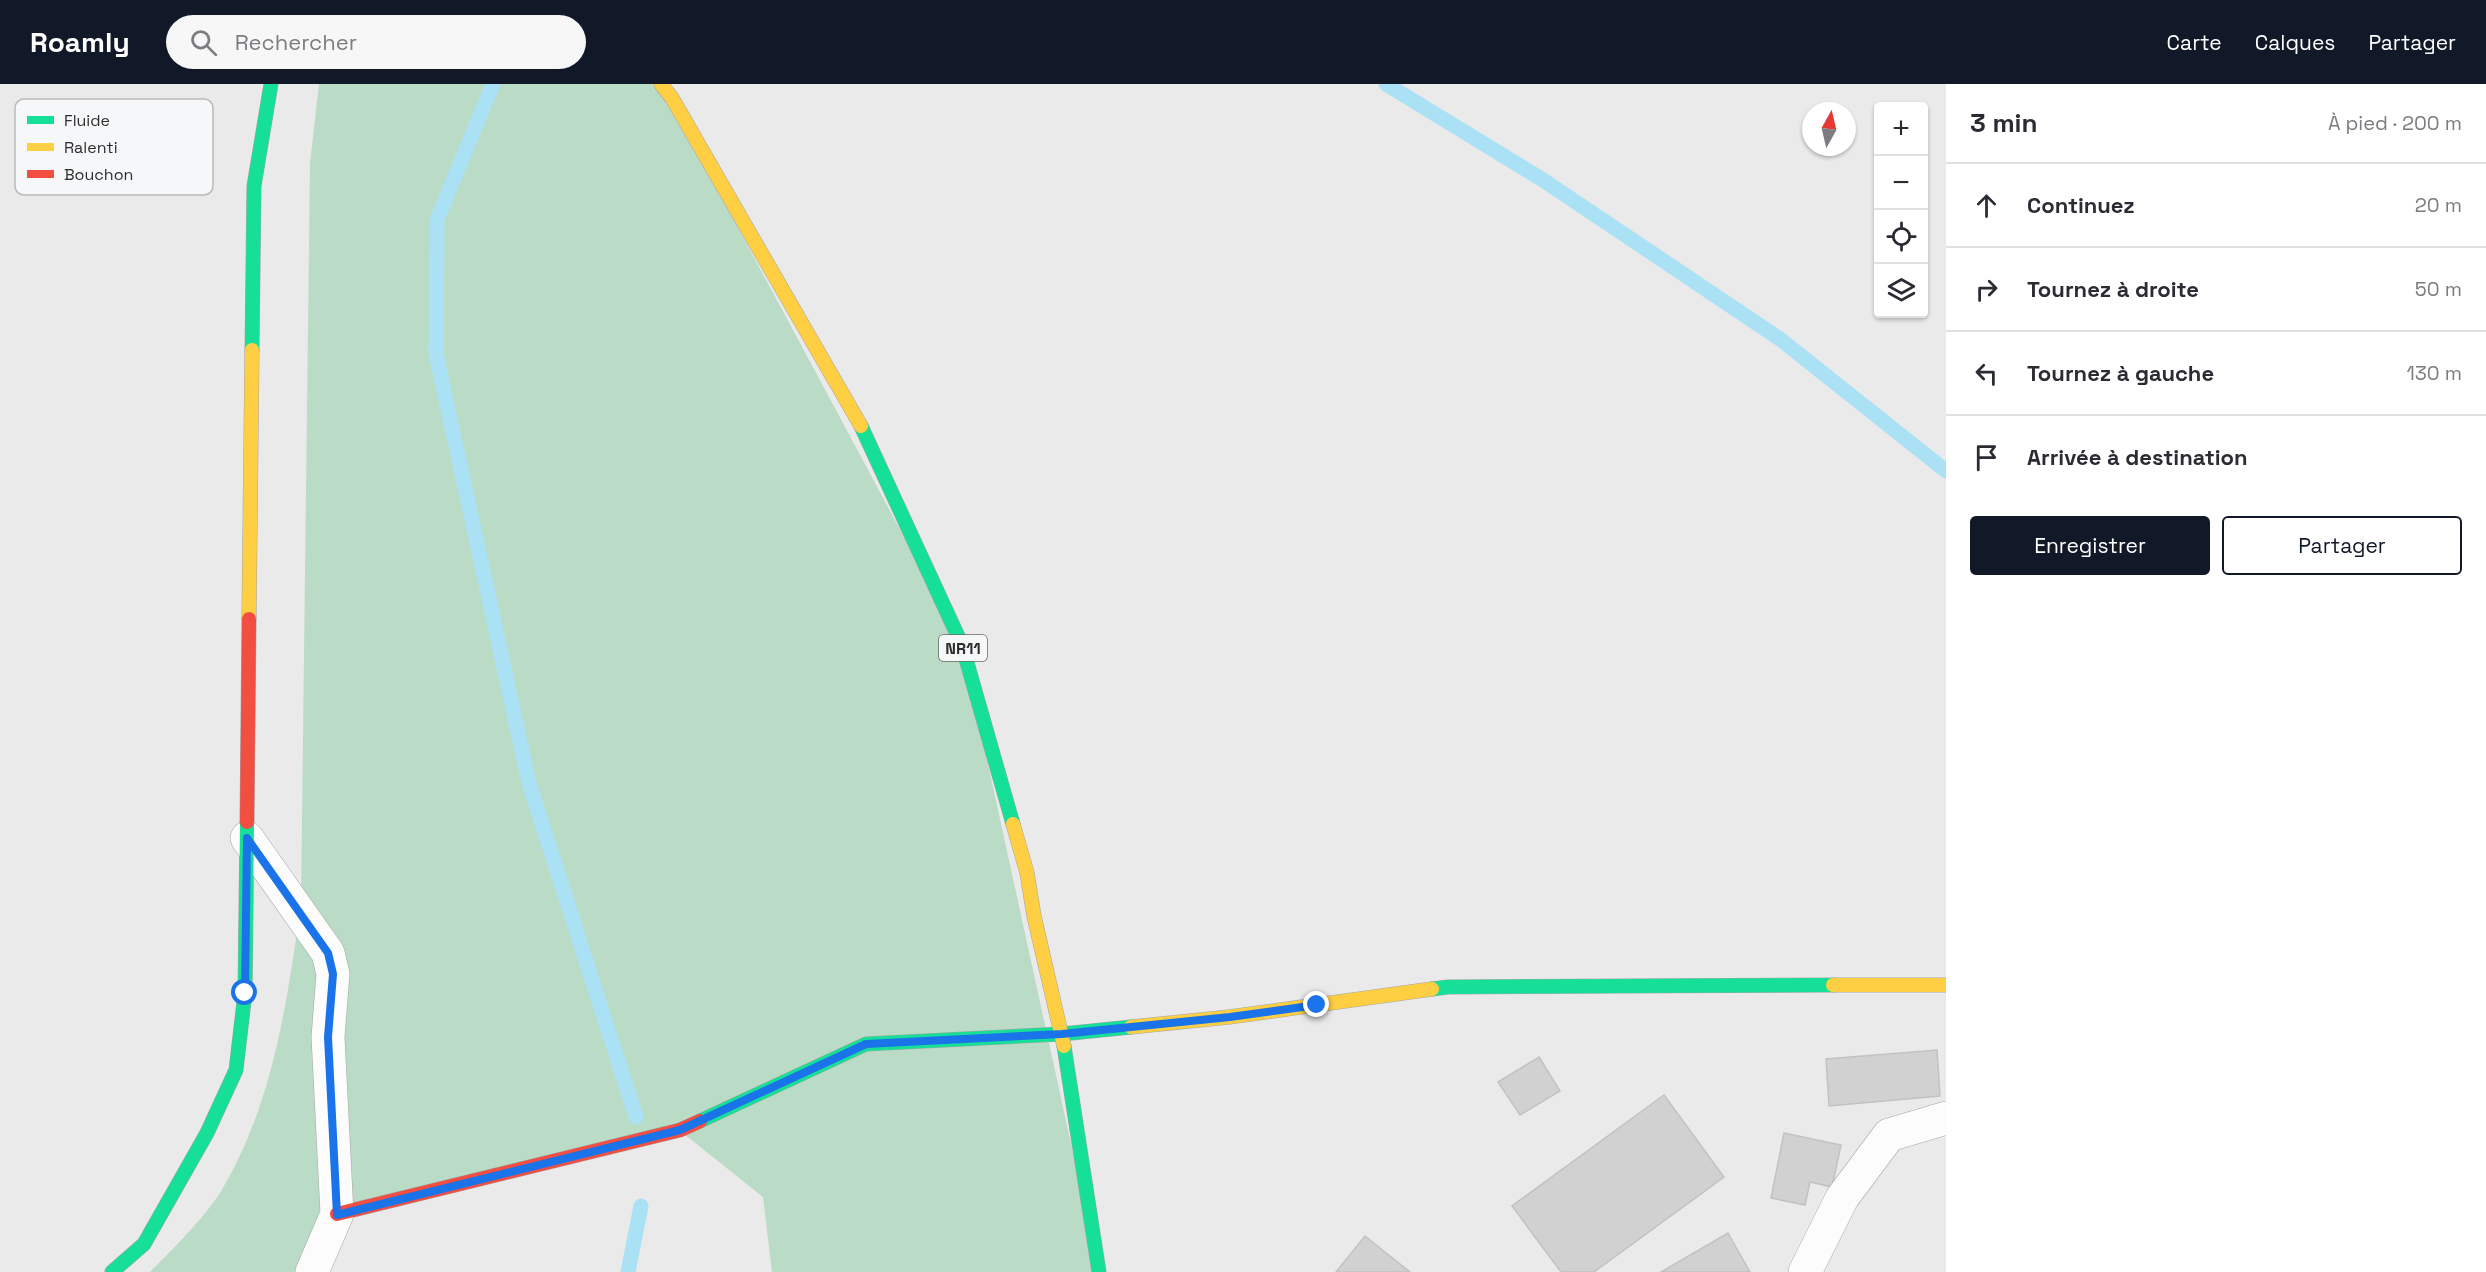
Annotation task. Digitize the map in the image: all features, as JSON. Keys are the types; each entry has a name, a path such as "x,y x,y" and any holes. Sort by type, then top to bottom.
{"main road":[{"path":"112,1272 144,1244 207,1133 236,1070 245,993 254,186 271,84"},
{"name":"NR11","path":"661,84 678,109 853,409 962,645 1027,873 1034,915 1062,1034 1099,1272"},
{"path":"337,1215 680,1130 866,1044 1062,1034 1230,1017 1448,987 1946,985"}],"street":[{"path":"247,838 328,953 333,974 328,1037 337,1215 312,1272"},
{"path":"1805,1272 1842,1198 1889,1135 1946,1118"}],"green space":[{"path":"319,84 661,84 962,645 1099,1272 772,1272 763,1197 679,1130 337,1214 312,1272 150,1272 213,1203 238,1159 253,1125 275,1053 290,979 301,904 310,163"}],"building":[{"path":"1937,1050 1940,1096 1829,1106 1826,1059"},
{"path":"1539,1057 1560,1091 1520,1115 1498,1082"},
{"path":"1664,1095 1724,1177 1594,1272 1561,1272 1512,1206"},
{"path":"1784,1133 1841,1145 1832,1187 1810,1182 1805,1205 1771,1198"},
{"path":"1728,1233 1750,1272 1661,1272"},
{"path":"1365,1236 1410,1272 1336,1272"}],"waterway":[{"path":"493,84 437,220 436,354 529,783 636,1117"},
{"path":"1386,84 1543,180 1780,339 1946,471"},
{"path":"628,1272 641,1206"}],"traffic: fast":[{"path":"252,350 254,186 271,84"},
{"path":"861,426 962,645 1013,824"},
{"path":"112,1272 144,1244 207,1133 236,1070 245,993 247,822"},
{"path":"1432,989 1448,987 1833,985"},
{"path":"700,1121 866,1044 1062,1034 1131,1027"},
{"path":"1064,1046 1099,1272"}],"traffic: slow":[{"path":"661,84 672,98 861,426"},
{"path":"249,619 252,350"},
{"path":"1013,824 1027,873 1034,916 1064,1046"},
{"path":"1833,985 1946,985"},
{"path":"1131,1027 1229,1017 1432,989"}],"traffic: jam":[{"path":"247,822 249,619"},
{"path":"337,1214 680,1130 700,1121"}],"route":[{"path":"245,993 247,838 328,953 333,974 328,1037 337,1215 680,1130 866,1044 1062,1034 1230,1017 1317,1005"}]}
